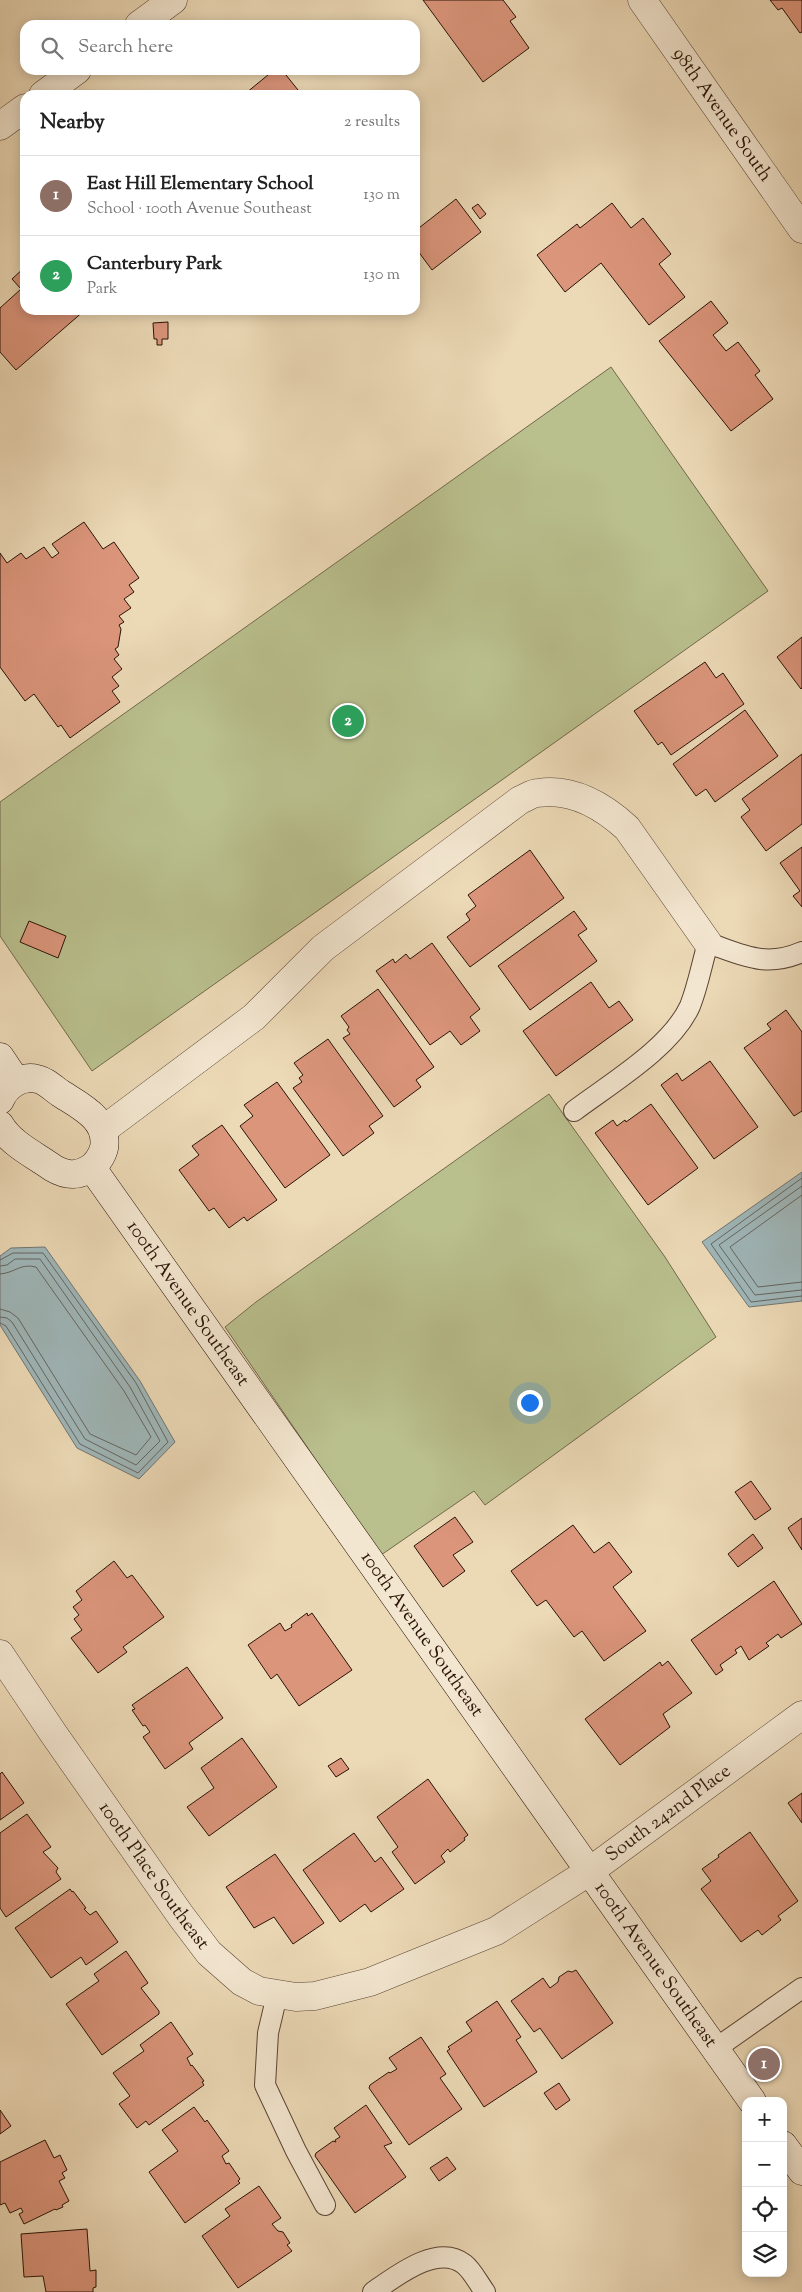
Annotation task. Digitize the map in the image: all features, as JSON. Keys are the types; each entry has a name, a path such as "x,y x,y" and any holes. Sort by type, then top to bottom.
{"street":[{"path":"145,20 173,0"},
{"name":"98th Avenue South","path":"642,0 802,229"},
{"path":"50,90 70,75"},
{"path":"0,126 20,112"},
{"path":"103,1130 254,1017 323,948 520,800 537,793 562,792 588,801 611,813 627,828 708,943"},
{"path":"0,1057 8,1090 27,1078 38,1079 89,1112 98,1120 103,1130 103,1151 92,1168 72,1175 62,1174 2,1132"},
{"name":"100th Avenue Southeast","path":"92,1168 749,2097"},
{"name":"100th Place Southeast","path":"0,1654 53,1734 200,1941 225,1969 242,1982 259,1991 277,1995 315,1996 370,1982"},
{"name":"South 242nd Place","path":"370,1982 496,1931 590,1871 802,1715"},
{"path":"787,2150 802,2171"}],"lane":[{"path":"574,1111 657,1049 674,1031 690,1006 708,943 762,961 794,956 802,952"},
{"path":"715,2049 802,1988"},
{"path":"277,1995 268,2033 265,2085 296,2151 325,2205"},
{"path":"373,2292 402,2272 424,2260 449,2258 464,2264 485,2292"}],"green space":[{"path":"611,367 768,591 92,1071 0,936 0,802"},
{"path":"549,1094 665,1257 716,1337 485,1505 474,1491 381,1555 225,1327 256,1302"}],"water":[{"path":"802,1172 802,1301 749,1307 702,1242"},
{"path":"45,1247 140,1381 175,1442 139,1479 77,1448 0,1325 0,1256 11,1248"}],"building":[{"path":"423,0 503,0 516,17 510,21 529,48 483,82"},
{"path":"770,0 802,0 802,32 800,33 782,8 778,10"},
{"path":"268,75 286,75 298,90 250,90"},
{"path":"456,199 481,232 432,270 420,254 420,227"},
{"path":"612,203 631,228 643,218 671,254 659,264 685,297 649,325 601,263 565,292 537,255 577,224 580,228"},
{"path":"478,204 486,214 480,219 472,208"},
{"path":"20,272 20,288 12,279"},
{"path":"20,290 20,315 79,315 16,370 0,352 0,308"},
{"path":"711,301 728,323 713,335 726,351 738,342 760,371 755,375 773,399 731,431 659,341"},
{"path":"168,322 168,339 162,339 162,345 157,345 157,339 154,339 153,323"},
{"path":"84,522 103,549 114,542 139,578 129,585 134,592 124,599 131,608 119,616 124,622 119,625 121,629 118,647 115,649 119,655 114,659 122,669 112,677 119,686 112,691 120,702 70,738 61,725 58,727 34,694 25,701 0,667 0,553 7,563 21,553 26,559 44,547 52,558 59,553 52,544"},
{"path":"802,637 802,688 801,689 777,657"},
{"path":"705,662 716,678 723,673 744,704 671,755 662,742 658,745 634,711"},
{"path":"745,710 778,756 715,802 706,789 696,796 673,764"},
{"path":"802,754 802,824 766,851 741,817 750,810 742,799"},
{"path":"802,847 802,907 793,896 800,891 780,863"},
{"path":"530,850 564,898 470,967 447,937 470,920 466,914 476,906 468,895"},
{"path":"574,911 587,929 578,935 597,961 530,1010 498,966"},
{"path":"29,921 66,936 58,958 20,942"},
{"path":"432,943 480,1009 470,1017 480,1031 461,1045 450,1031 430,1045 376,971 393,959 395,963 406,954 410,959"},
{"path":"591,982 609,1008 619,1001 633,1020 556,1076 523,1031"},
{"path":"378,989 434,1067 416,1080 421,1087 394,1107 343,1038 350,1034 347,1030 349,1027 341,1016"},
{"path":"786,1010 802,1032 802,1111 794,1116 744,1048 771,1029 767,1024"},
{"path":"328,1039 383,1116 369,1126 374,1133 343,1156 293,1088 302,1082 299,1078 303,1075 294,1063"},
{"path":"710,1061 758,1127 714,1159 661,1085 677,1073 682,1081"},
{"path":"277,1082 330,1155 285,1188 240,1126 253,1116 244,1105"},
{"path":"651,1104 698,1168 648,1205 595,1133 613,1120 617,1126 625,1120 626,1122"},
{"path":"222,1125 277,1200 247,1221 244,1217 229,1228 214,1208 209,1211 179,1170 199,1155 192,1146"},
{"path":"751,1481 771,1509 755,1520 735,1492"},
{"path":"455,1517 473,1542 453,1555 465,1571 443,1587 414,1546"},
{"path":"802,1518 802,1550 788,1528"},
{"path":"573,1525 594,1553 609,1542 632,1572 613,1587 646,1631 604,1661 582,1631 574,1637 546,1600 537,1606 511,1571"},
{"path":"753,1534 763,1548 738,1567 728,1554"},
{"path":"114,1561 127,1578 132,1575 164,1617 123,1647 127,1652 98,1673 71,1638 82,1630 74,1619 79,1615 73,1607 82,1600 76,1591"},
{"path":"774,1581 802,1624 781,1638 778,1634 766,1643 769,1646 749,1660 741,1646 735,1650 737,1653 720,1665 723,1670 716,1675 691,1640"},
{"path":"307,1613 308,1616 312,1613 352,1670 299,1706 277,1674 271,1679 248,1645 280,1623 285,1631"},
{"path":"668,1661 692,1693 663,1714 670,1727 620,1765 585,1719 660,1662 662,1666"},
{"path":"187,1667 223,1718 189,1743 193,1749 165,1769 143,1737 150,1732 145,1725 143,1726 132,1710 135,1709 132,1705"},
{"path":"242,1738 277,1787 209,1836 187,1807 214,1788 201,1768"},
{"path":"341,1758 349,1769 336,1777 328,1766"},
{"path":"2,1772 24,1803 0,1820 0,1774"},
{"path":"428,1779 468,1835 464,1838 465,1840 450,1852 448,1849 441,1856 445,1862 415,1884 392,1852 398,1847 377,1817"},
{"path":"802,1793 802,1823 788,1803"},
{"path":"27,1814 51,1847 43,1852 58,1868 56,1872 61,1879 6,1917 0,1908 0,1833"},
{"path":"750,1832 798,1901 778,1916 781,1920 762,1935 758,1930 741,1942 701,1889 711,1881 702,1869"},
{"path":"354,1833 375,1862 381,1857 404,1889 371,1912 365,1904 340,1922 303,1870"},
{"path":"275,1854 324,1923 293,1944 274,1917 254,1928 226,1887"},
{"path":"70,1889 90,1915 96,1911 118,1942 86,1965 81,1957 51,1978 15,1928"},
{"path":"126,1951 148,1983 141,1988 159,2011 159,2014 102,2055 66,2004 99,1981 94,1974"},
{"path":"576,1970 613,2023 562,2059 540,2028 534,2032 511,2001 543,1978 550,1988 558,1982 559,1977 568,1971"},
{"path":"497,2001 521,2037 516,2040 537,2072 484,2107 447,2051 450,2049 448,2047 472,2031 466,2022"},
{"path":"171,2022 193,2054 187,2058 191,2066 204,2081 202,2082 204,2085 149,2125 146,2121 137,2128 119,2104 130,2096 113,2073 144,2051 140,2045"},
{"path":"421,2037 446,2074 440,2078 462,2109 409,2145 369,2088 370,2085 389,2072 397,2069 389,2058"},
{"path":"559,2083 570,2100 556,2110 544,2093"},
{"path":"366,2105 392,2143 384,2146 406,2177 355,2213 315,2156 316,2153 333,2141 336,2142 335,2140 340,2137 334,2128"},
{"path":"194,2107 205,2122 207,2120 229,2151 222,2156 226,2164 229,2163 240,2179 238,2181 240,2183 185,2223 149,2172 178,2151 162,2130"},
{"path":"0,2110 11,2126 0,2134"},
{"path":"45,2140 54,2158 60,2155 67,2170 62,2173 65,2178 59,2181 69,2201 62,2205 63,2207 24,2224 19,2214 23,2212 21,2208 10,2213 5,2203 0,2205 0,2162"},
{"path":"447,2157 456,2169 439,2181 430,2168"},
{"path":"259,2186 281,2218 272,2224 278,2231 283,2232 290,2243 287,2245 292,2251 238,2288 202,2236 230,2216 225,2209"},
{"path":"87,2229 90,2271 96,2270 96,2287 93,2288 93,2292 46,2292 43,2276 24,2277 21,2234"}],"place":[{"name":"Canterbury Park","path":"348,721"},
{"name":"East Hill Elementary School","path":"764,2064"}]}
